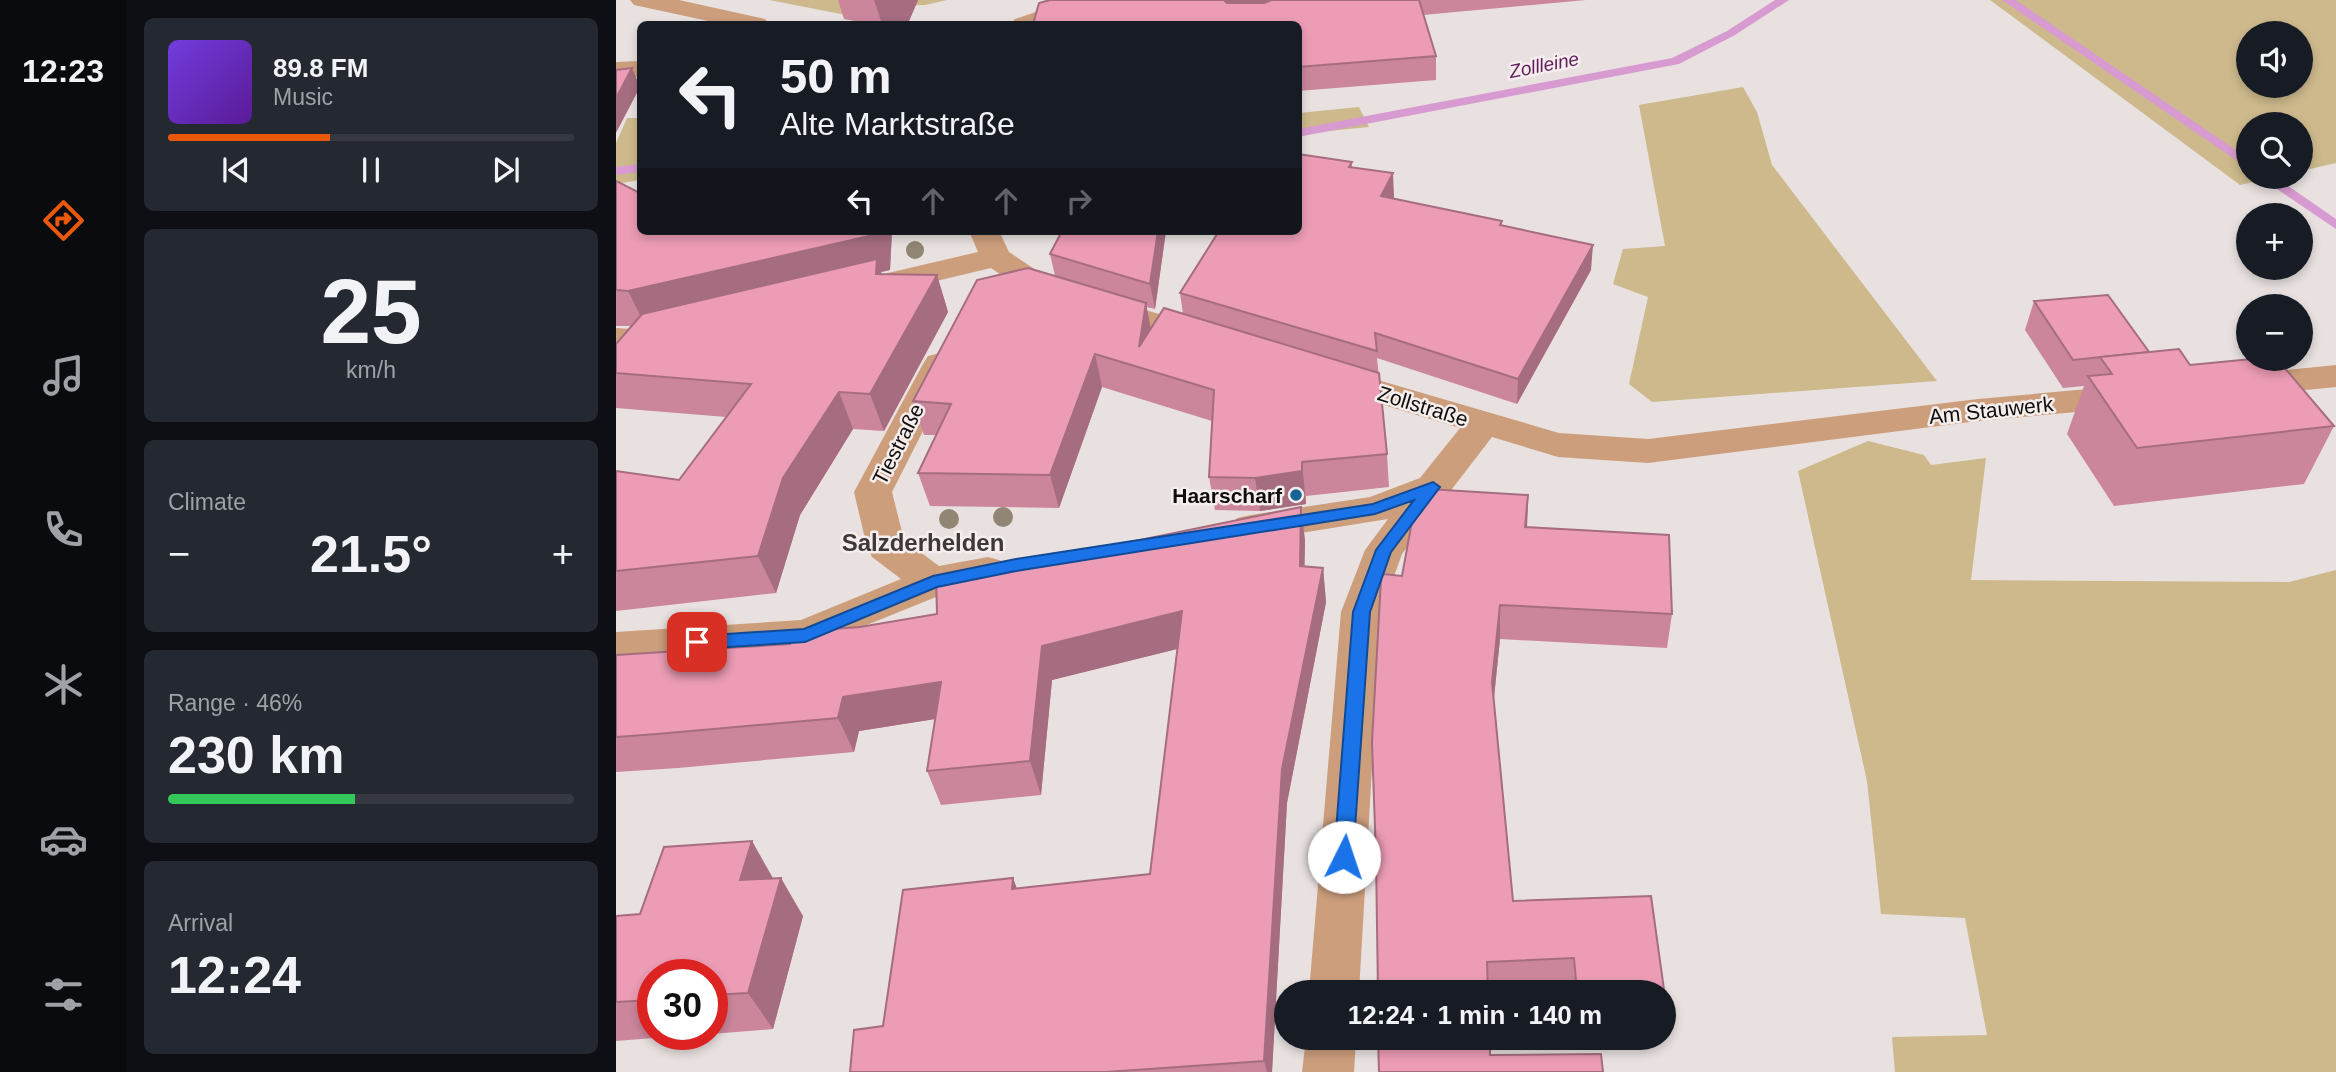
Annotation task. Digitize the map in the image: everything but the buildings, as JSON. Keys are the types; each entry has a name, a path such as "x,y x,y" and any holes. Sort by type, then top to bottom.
{"street":[{"path":"643,0 743,21"},
{"path":"1033,21 1096,0"},
{"path":"616,70 637,69"},
{"path":"977,294 990,244"},
{"path":"835,295 990,244"},
{"path":"990,244 1044,289 1230,346"},
{"path":"629,348 700,327"},
{"name":"Tiestraße","path":"933,582 886,547 873,492 957,331"},
{"name":"Zollstraße","path":"1296,367 1558,445 1648,451"},
{"path":"2207,389 2336,376"},
{"name":"Am Stauwerk","path":"1648,451 1978,411 2165,393"},
{"path":"1335,980 1362,612 1384,550 1483,424"},
{"path":"1223,533 1375,509 1433,487"},
{"path":"616,648 805,635 933,582 1016,565"},
{"path":"1328,1072 1330,1050"}],"shaded area":[{"path":"769,0 947,0 925,5 854,6 846,15"},
{"path":"1990,0 2336,0 2336,163 2313,168 2313,112 2236,112 2236,182"},
{"path":"1743,87 1757,112 1772,165 1937,381 1652,402 1629,384 1648,297 1613,284 1623,249 1665,246 1639,105"},
{"path":"1359,107 1369,127 1302,134 1302,113"},
{"path":"627,118 637,118 637,180 616,184 616,143"},
{"path":"1868,441 1924,455 1931,465 1986,458 1971,580 2289,582 2336,570 2336,1072 1895,1072 1892,1037 1987,1035 1965,918 1881,914 1867,781 1798,471"}],"waterway":[{"name":"Zollleine","path":"1302,132 1675,61 1731,33 1783,0"},
{"path":"2008,0 2236,156"},
{"name":"Zollleine","path":"616,171 637,168"},
{"path":"2284,189 2336,225"}],"place":[{"name":"Haarscharf","path":"1296,495"}],"district":[{"name":"Salzderhelden","path":"923,542"}],"route":[{"path":"697,642 805,635 933,582 1016,565 1375,509 1433,487 1384,550 1362,612 1344,857"}]}
